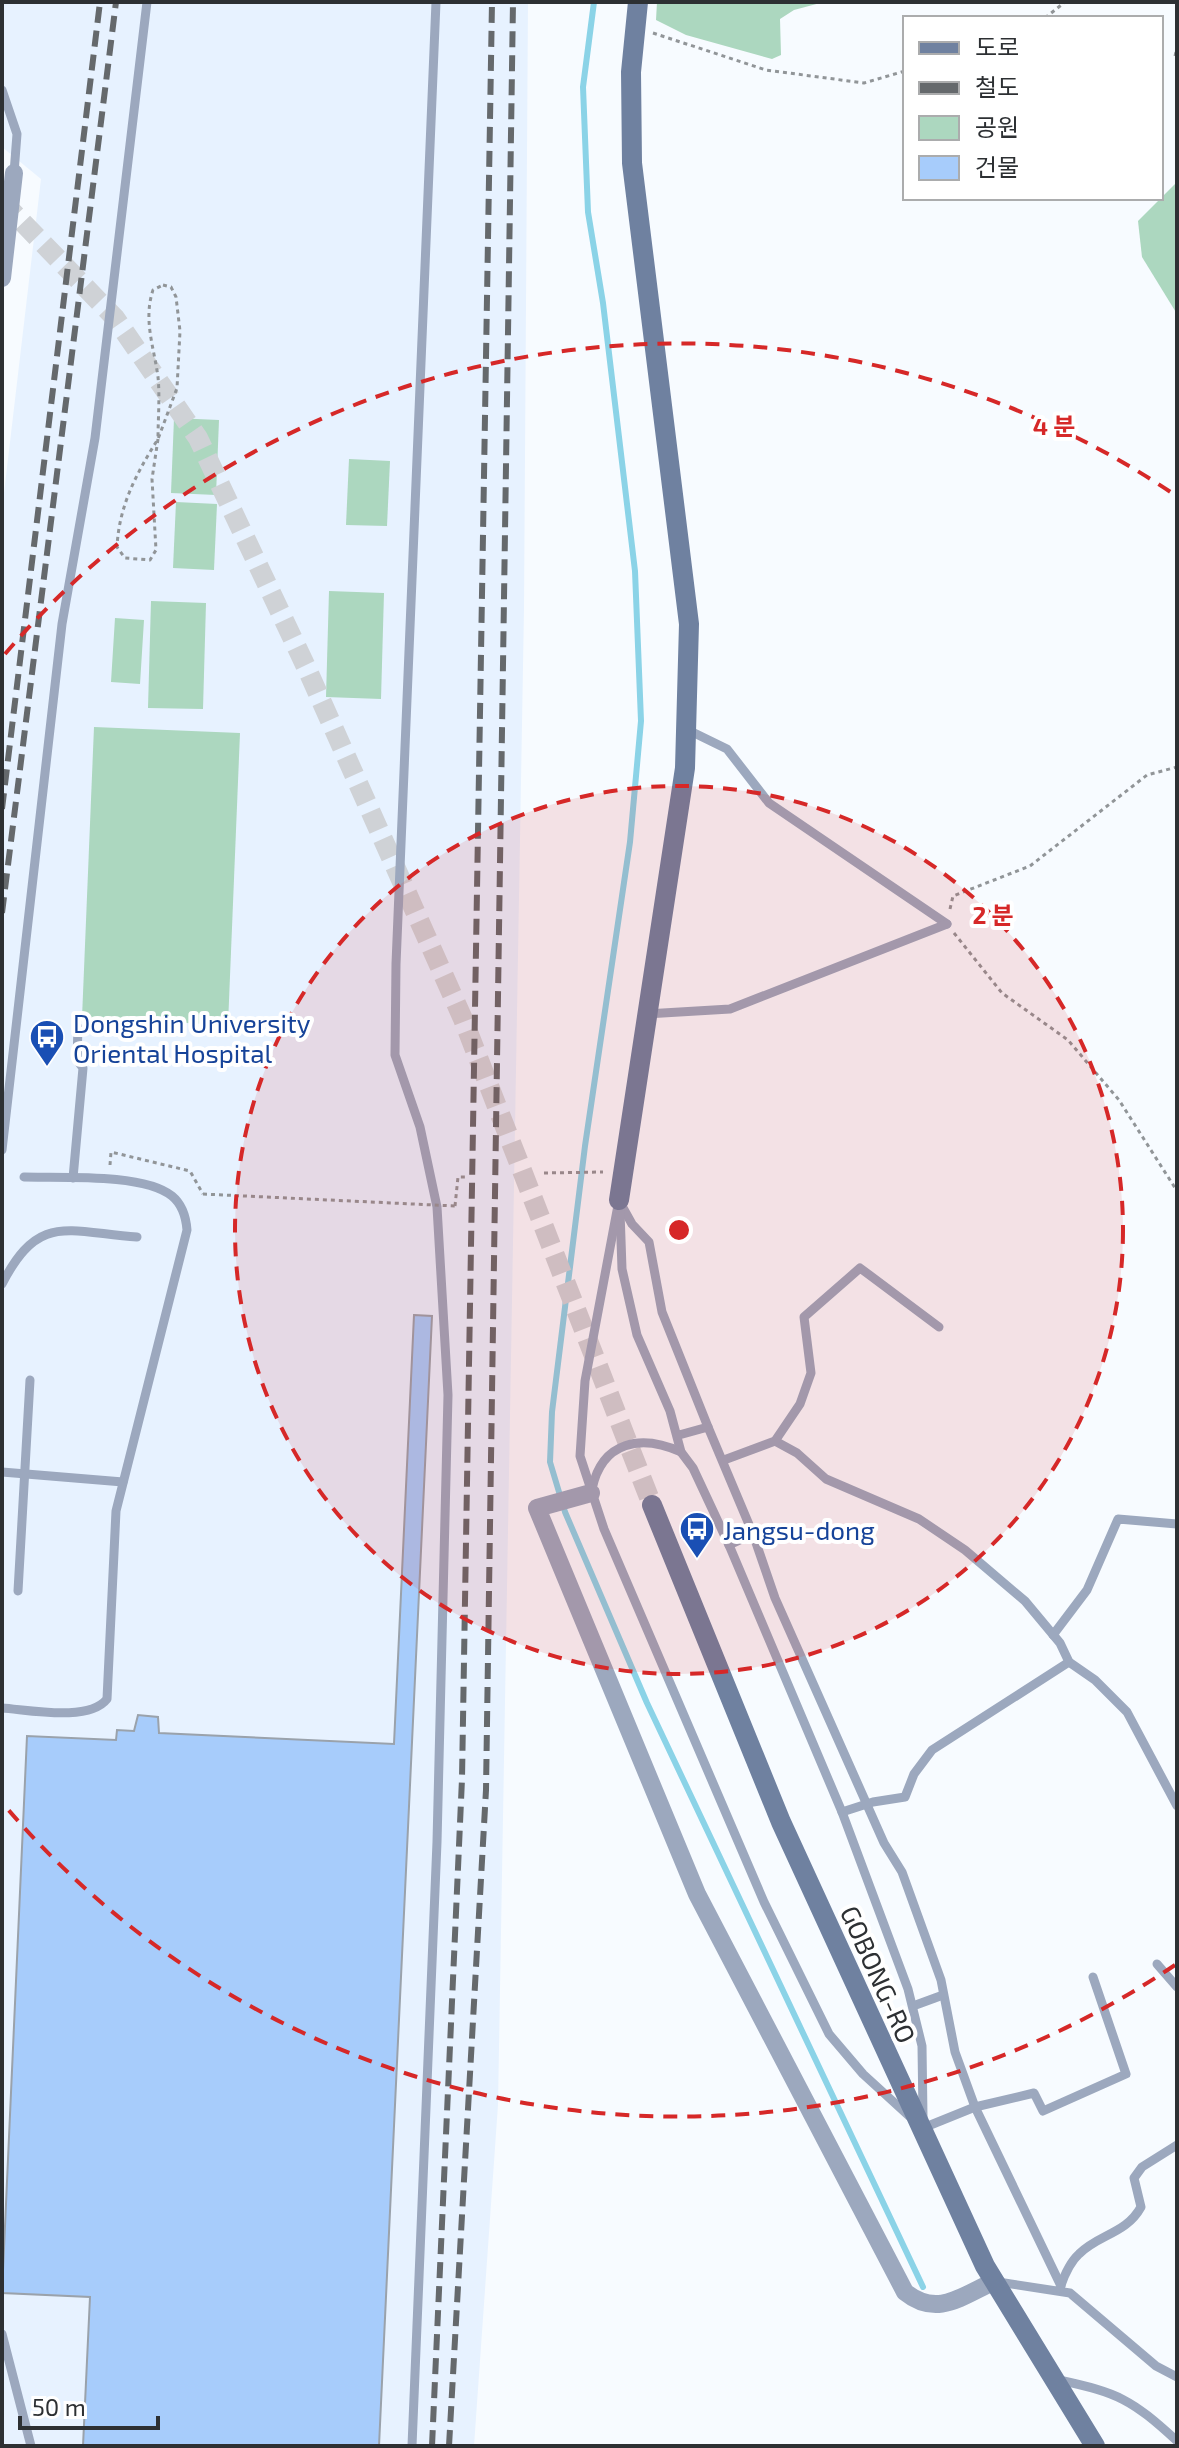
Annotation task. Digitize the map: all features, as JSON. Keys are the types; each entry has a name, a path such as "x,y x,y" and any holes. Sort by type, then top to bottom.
{"street":[{"path":"619,1200 685,768 689,624 632,163 631,72 638,2"},
{"path":"2,278 14,173"},
{"path":"586,1494 537,1508 697,1894 905,2292 927,2306 940,2305 995,2281"},
{"name":"GOBONG-RO","path":"652,1505 781,1822 995,2281 1095,2446"}],"lane":[{"path":"2,1150 62,624 95,438 147,2"},
{"path":"412,2446 437,1842 448,1395 437,1207 420,1127 395,1055 396,964 436,2"},
{"path":"2,90 17,134 14,173"},
{"path":"686,729 727,749 769,803 947,924"},
{"path":"646,1014 730,1009 947,924"},
{"path":"73,1178 83,1068 77,1060 78,1027"},
{"path":"2,1708 85,1713 100,1708 107,1699 116,1511 187,1230 182,1208 159,1187 73,1178 24,1177"},
{"path":"619,1200 632,1224 649,1242 662,1312 724,1460 775,1598 866,1804 902,1872 943,1995 955,2052 975,2107 1060,2289"},
{"path":"619,1200 622,1269 630,1310 679,1435 681,1452"},
{"path":"619,1200 580,1417 580,1456 586,1494 764,1902 829,2034 863,2074 923,2128"},
{"path":"2,1284 26,1245 47,1231 137,1237"},
{"path":"724,1460 775,1441 800,1404 811,1373 804,1317 860,1268 939,1327"},
{"path":"18,1591 30,1380"},
{"path":"679,1435 708,1427"},
{"path":"586,1494 613,1451 641,1441 660,1442 681,1452 693,1468 729,1545 842,1812 913,2006 922,2046 923,2128"},
{"path":"775,1441 797,1453 826,1479 919,1519 965,1550 1025,1601 1053,1635 1069,1662 1095,1680 1127,1712 1177,1806"},
{"path":"2,1472 123,1482"},
{"path":"1053,1635 1087,1590 1118,1519 1177,1524"},
{"path":"729,1545 753,1534"},
{"path":"842,1812 905,1797 914,1774 932,1750 1069,1662"},
{"path":"1157,1964 1177,1987"},
{"path":"923,2128 975,2107 1034,2093 1043,2111 1126,2074 1093,1977"},
{"path":"913,2006 943,1995"},
{"path":"1060,2289 1079,2253 1124,2229 1134,2219 1141,2207 1134,2178 1142,2167 1177,2145"},
{"path":"995,2281 1070,2293 1156,2366 1177,2377"},
{"path":"2,2334 31,2446"},
{"path":"1054,2379 1111,2391 1142,2409 1177,2441"}],"path":[{"path":"1048,16 1065,2"},
{"path":"635,28 766,70 864,83 903,72"},
{"path":"1175,56 1177,48"},
{"path":"158,439 135,476 121,509 117,547 125,558 150,560 156,550 152,479 158,439 157,374 149,334 149,305 153,290 163,285 171,287 176,297 179,366 177,388 158,439"},
{"path":"1177,767 1147,775 1030,866 953,896 947,924 1002,993 1068,1040 1119,1100 1177,1191"},
{"path":"107,1181 111,1152 190,1171 203,1194 455,1206 458,1177 467,1177"},
{"path":"544,1173 594,1172"}],"shaded area":[{"path":"2,2 528,2 524,609 498,2105 474,2446 2,2446 2,510 41,179 2,147"}],"green space":[{"path":"657,2 824,2 794,10 780,19 781,55 772,59 686,35 656,20"},
{"path":"1177,182 1177,314 1142,257 1138,221 1159,200 1163,200 1163,196"},
{"path":"174,418 219,420 216,495 171,493"},
{"path":"349,459 390,461 387,526 346,525"},
{"path":"176,502 217,504 214,570 173,568"},
{"path":"329,591 384,593 381,699 326,697"},
{"path":"151,601 206,603 203,709 148,708"},
{"path":"115,618 144,620 140,684 111,682"},
{"path":"94,727 240,733 228,1025 82,1018"}],"building":[{"path":"414,1315 432,1316 379,2446 83,2446 90,2297 2,2293 27,1736 116,1740 117,1730 134,1731 138,1715 158,1717 159,1733 394,1744"}],"waterway":[{"path":"594,2 583,87 588,212 603,303 635,571 641,721 630,842 585,1146 552,1412 550,1462 565,1512 647,1703 923,2287"}],"tunnel":[{"path":"2,201 115,318 198,438 308,671 463,1019 652,1505"}],"railway":[{"path":"2,809 100,2"},
{"path":"2,913 116,2"},
{"path":"432,2446 462,1779 492,2"},
{"path":"449,2446 486,1790 513,2"}],"place":[{"name":"Dongshin University Oriental Hospital","path":"47,1068"},
{"name":"Jangsu-dong","path":"697,1560"}]}
